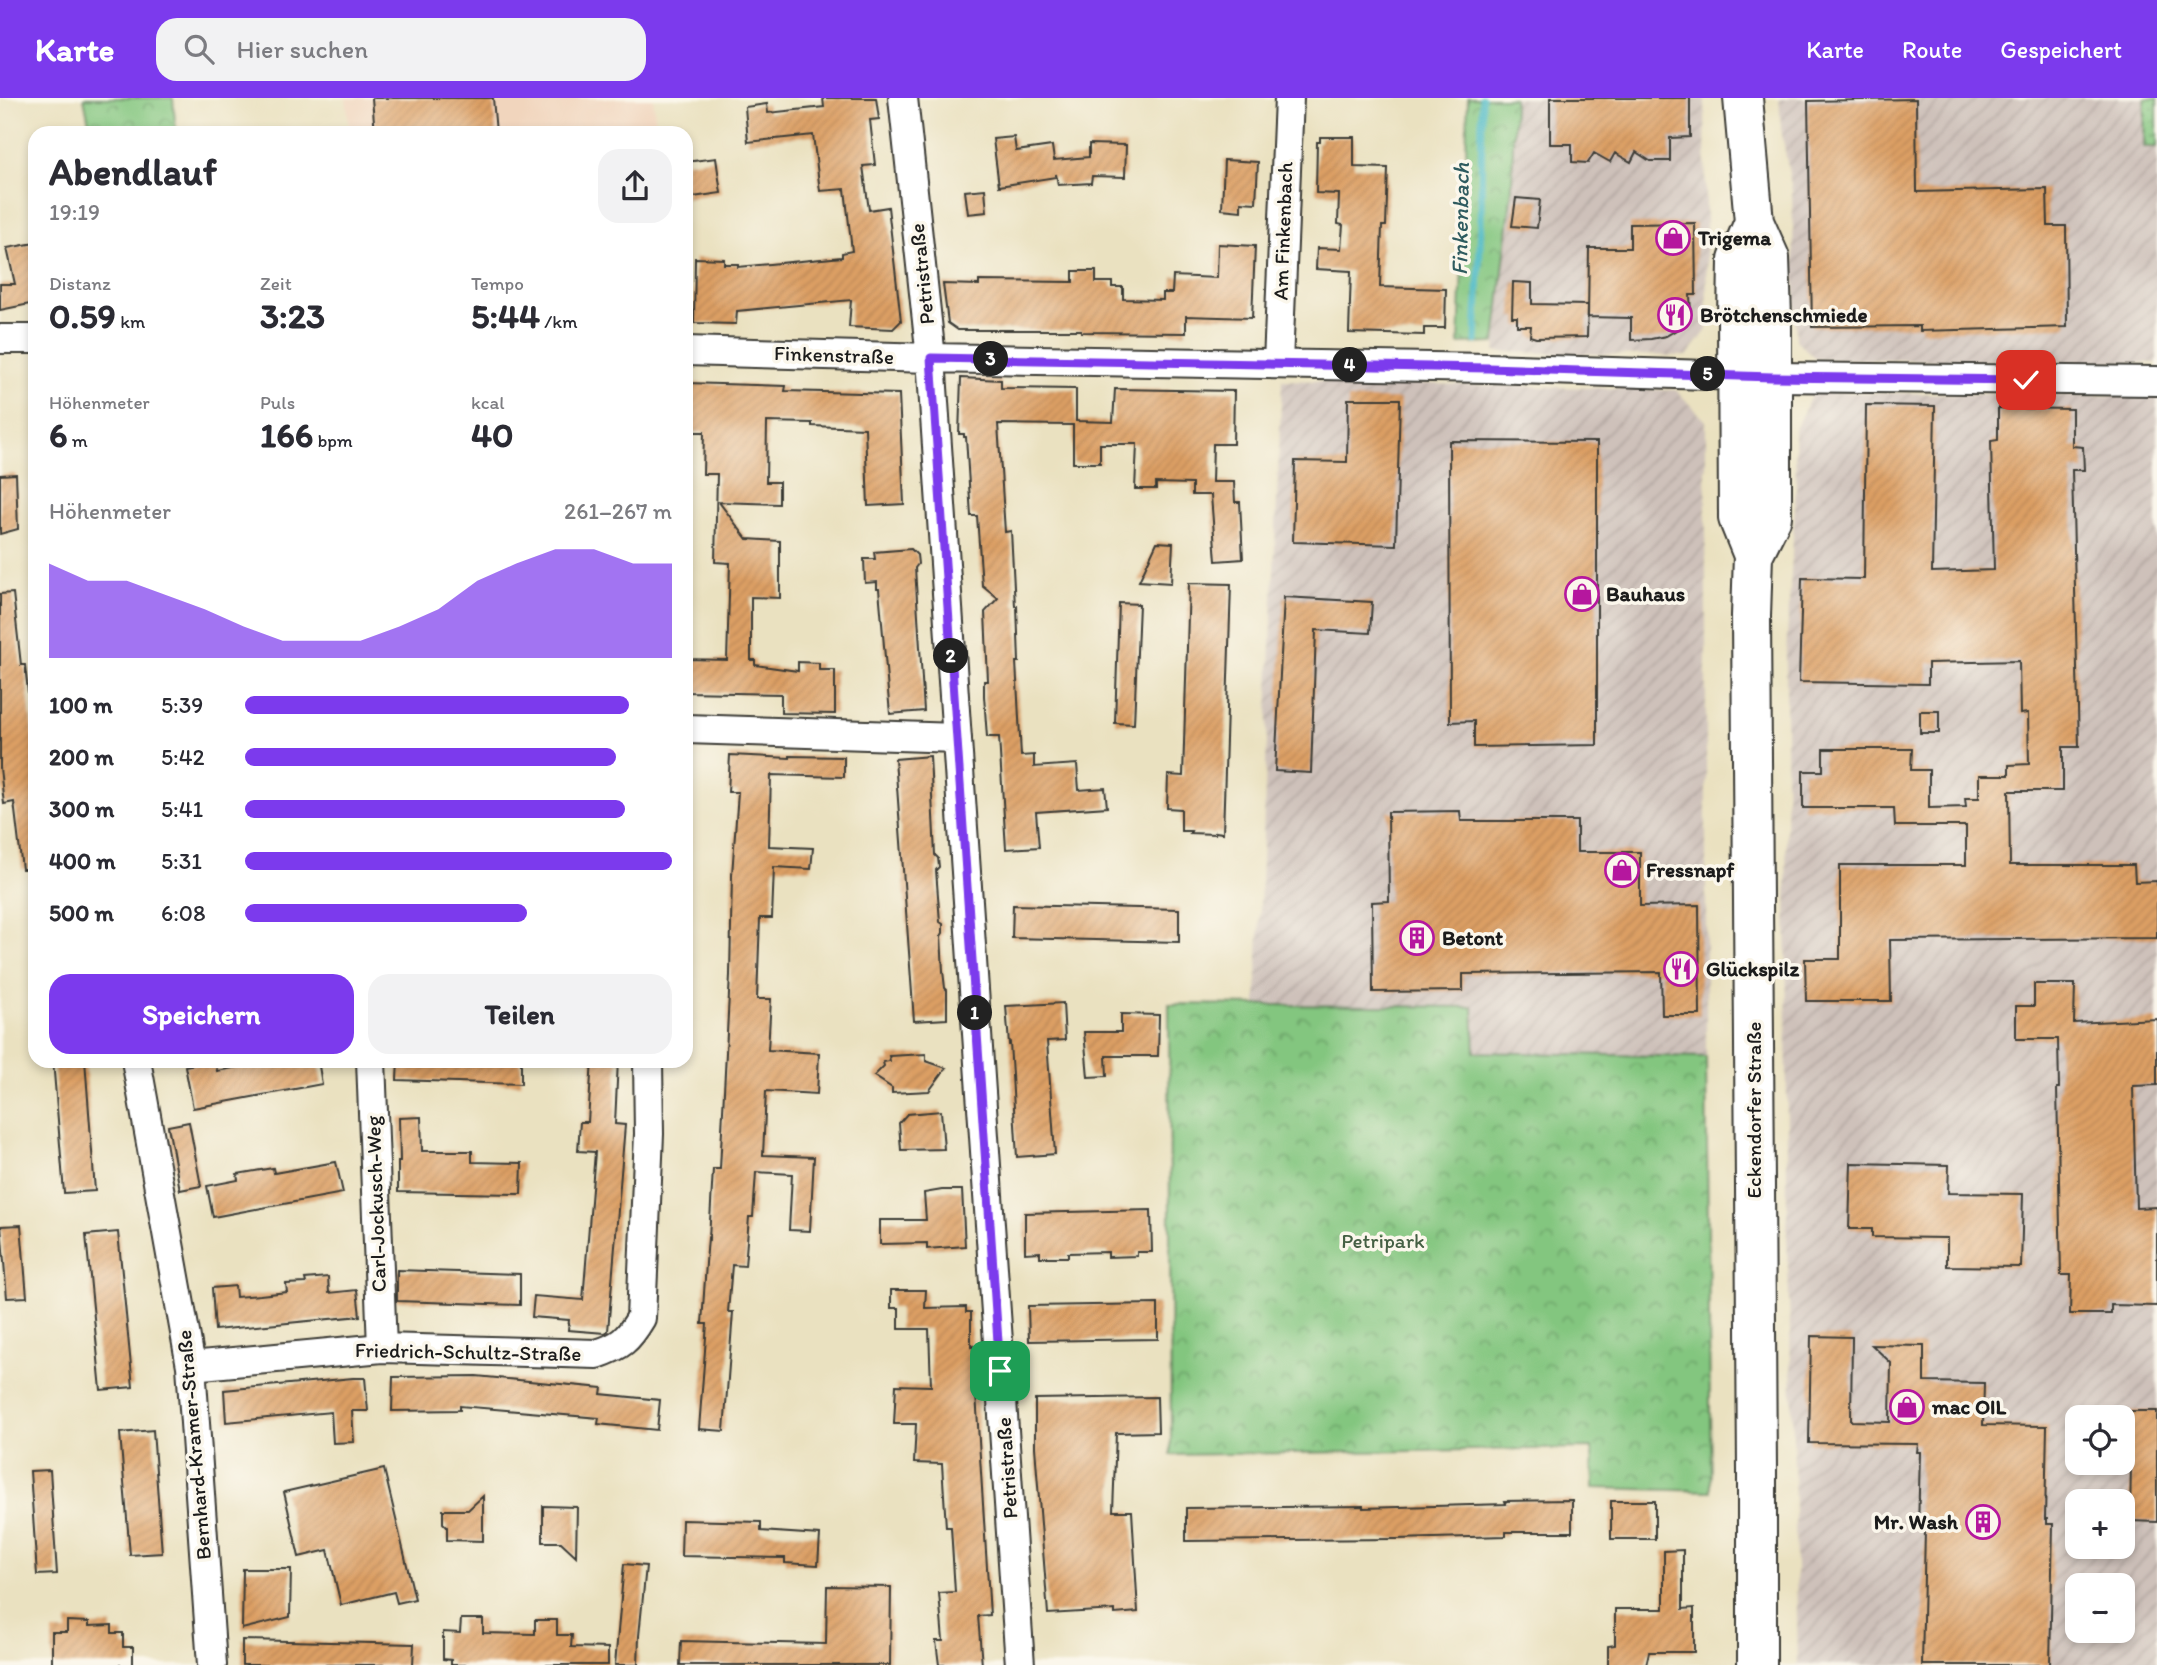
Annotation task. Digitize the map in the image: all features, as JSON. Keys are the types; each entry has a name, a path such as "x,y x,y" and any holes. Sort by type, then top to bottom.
{"street":[{"name":"Petristraße","path":"903,98 931,358 1020,1665"},
{"name":"Am Finkenbach","path":"1278,363 1289,98"},
{"name":"Eckendorfer Straße","path":"1743,98 1754,222 1770,258 1755,376 1772,517 1753,555 1751,616 1758,1469 1757,1665"},
{"path":"0,339 28,339"},
{"name":"Finkenstraße","path":"693,351 1755,376 2157,381"},
{"path":"693,729 957,738"},
{"name":"Bernhard-Kramer-Straße","path":"137,1068 191,1366 212,1665"},
{"name":"Carl-Jockusch-Weg","path":"371,1068 382,1348"},
{"name":"Friedrich-Schultz-Straße","path":"191,1366 382,1348 597,1354 618,1347 632,1334 641,1318 644,1293 649,1135 648,1068"}],"shaded area":[{"path":"346,98 653,98 656,126 349,126"},
{"path":"1514,98 1705,98 1707,330 1687,356 1495,352 1512,187"},
{"path":"1779,98 2145,98 2145,147 2157,147 2157,363 1816,359 1796,340 1792,191 1781,128"},
{"path":"1282,380 1676,390 1706,421 1706,1057 1474,1052 1473,1007 1256,1004"},
{"path":"1813,392 2157,396 2157,1665 1798,1665 1787,1233 1786,654 1796,489 1795,429"}],"green space":[{"path":"84,98 173,98 175,126 90,126"},
{"path":"1468,98 1514,98 1512,187 1495,343 1459,344"},
{"path":"2145,98 2157,98 2157,147 2144,147"},
{"name":"Petripark","path":"1169,1004 1473,1007 1475,1052 1706,1057 1711,1491 1593,1488 1592,1448 1171,1455"}],"building":[{"path":"372,98 493,98 495,126 374,126"},
{"path":"823,98 876,98 879,119 870,120 875,165 863,166 869,210 888,207 901,321 893,329 849,327 851,300 737,311 736,324 694,323 695,258 724,259 724,264 738,264 738,267 842,257 842,253 852,251 845,189 820,191 813,135 748,142 745,107 767,104 768,113 824,107"},
{"path":"1550,98 1690,98 1690,137 1670,138 1670,161 1650,161 1636,152 1631,162 1615,153 1610,162 1594,153 1588,163 1572,162 1572,144 1550,144"},
{"path":"1916,99 1917,192 2047,189 2048,226 2066,226 2067,327 1920,331 1920,326 1812,327 1808,101"},
{"path":"1014,137 1016,151 1052,146 1054,160 1089,157 1089,144 1126,145 1125,177 1092,176 1091,183 1058,185 1056,174 1056,177 999,186 993,139"},
{"path":"1320,137 1354,137 1354,167 1388,168 1380,287 1446,289 1445,328 1424,328 1424,335 1349,333 1351,271 1316,269 1317,248 1341,249 1343,225 1338,224 1339,194 1316,193 1317,142 1320,142"},
{"path":"716,158 721,193 693,197 693,161"},
{"path":"1224,160 1258,162 1256,203 1241,202 1241,211 1222,209"},
{"path":"985,189 987,212 968,214 965,191"},
{"path":"1516,198 1540,200 1537,228 1512,226"},
{"path":"1695,223 1696,295 1690,295 1691,314 1678,329 1666,336 1631,340 1631,318 1588,317 1589,248 1630,248 1630,224"},
{"path":"28,244 28,304 0,310 0,284 15,284 7,248"},
{"path":"1218,244 1255,246 1252,318 1186,316 1186,333 958,330 948,323 943,284 979,285 979,281 1073,282 1073,271 1096,271 1096,282 1112,282 1112,287 1123,287 1123,299 1163,300 1163,293 1172,293 1173,276 1217,278"},
{"path":"1513,282 1532,283 1532,304 1588,305 1587,337 1530,336 1531,326 1517,326 1517,317 1512,317"},
{"path":"961,378 1001,380 1001,388 1076,389 1076,421 1113,422 1115,389 1234,391 1233,444 1213,444 1212,482 1234,482 1235,502 1240,502 1243,559 1216,561 1211,495 1192,495 1192,484 1156,483 1156,489 1135,489 1137,444 1100,444 1100,463 1073,463 1073,425 998,424 1005,532 1011,531 1017,606 1019,662 1016,662 1021,756 1034,755 1034,767 1077,764 1079,790 1105,788 1107,807 1036,812 1039,847 1006,849 999,737 987,737 984,696 984,681 988,681 985,612 998,598 982,585 977,516 971,516 966,437 959,434"},
{"path":"693,383 786,386 785,391 899,394 904,504 868,506 865,428 767,422 766,482 779,482 779,504 719,502 747,539 780,541 780,598 751,597 751,660 755,660 755,665 798,671 798,662 819,663 819,670 835,670 835,714 781,713 781,694 693,692 693,659 727,660 730,563 715,562 717,474 703,474 704,432 693,432"},
{"path":"1348,399 1400,399 1396,545 1293,542 1295,461 1347,462"},
{"path":"1866,405 1935,406 1932,572 1994,570 1991,441 1998,440 1998,408 2072,409 2072,446 2083,447 2084,470 2072,470 2079,747 2063,747 2063,791 2009,791 2010,865 2134,865 2135,882 2157,881 2157,938 1890,940 1891,1001 1806,1001 1805,959 1840,959 1840,865 1966,865 1966,826 1895,826 1894,808 1803,808 1803,771 1823,771 1823,749 1912,749 1911,770 1929,770 1929,808 1966,807 1965,798 1979,798 1979,775 2009,775 2009,765 2029,764 2028,713 2020,714 2019,661 1928,663 1928,684 1799,682 1802,578 1864,579"},
{"path":"1449,441 1597,442 1597,745 1474,747 1474,721 1450,722"},
{"path":"16,474 18,529 0,534 0,475"},
{"path":"1157,542 1173,543 1171,583 1139,581"},
{"path":"911,549 917,555 918,564 915,568 924,711 890,714 879,589 877,582 865,583 864,559 875,559 874,552"},
{"path":"1189,583 1231,584 1223,833 1215,834 1181,831 1181,809 1167,808 1168,775 1183,776"},
{"path":"13,593 21,665 25,665 28,692 28,869 22,869 14,802 4,804 0,768 0,594"},
{"path":"1284,597 1372,602 1370,633 1316,630 1311,773 1275,771"},
{"path":"1119,603 1139,604 1134,724 1115,723"},
{"path":"1920,711 1939,711 1939,733 1920,733"},
{"path":"730,755 844,757 844,777 771,775 769,846 813,848 811,869 774,867 772,918 760,918 757,999 771,999 768,1050 819,1053 817,1094 766,1091 763,1155 814,1157 810,1231 789,1230 792,1174 756,1172 753,1217 749,1217 745,1266 732,1265 728,1312 733,1312 724,1431 699,1429 707,1324 702,1324 706,1263 713,1169 720,1169 730,975 732,875 738,792 728,792"},
{"path":"930,756 935,855 939,867 936,870 940,922 943,924 941,936 947,1019 914,1021 895,759"},
{"path":"1460,811 1461,821 1577,821 1577,852 1640,852 1640,906 1699,905 1700,1015 1662,1015 1661,972 1463,974 1463,991 1373,992 1372,902 1389,901 1388,812"},
{"path":"1013,905 1179,909 1179,942 1012,938"},
{"path":"2034,984 2075,984 2074,1023 2157,1019 2157,1085 2133,1086 2136,1208 2157,1207 2157,1306 2111,1305 2111,1314 2070,1314 2071,1275 2061,1275 2058,1039 2016,1039 2016,1006 2034,1006"},
{"path":"1063,1003 1065,1040 1047,1041 1055,1154 1017,1157 1006,1006"},
{"path":"1121,1014 1159,1015 1158,1056 1106,1056 1107,1076 1088,1077 1084,1032 1121,1032"},
{"path":"926,1054 926,1061 946,1068 929,1091 892,1093 892,1088 874,1076 884,1066 883,1062 890,1061 889,1056"},
{"path":"54,1068 86,1068 95,1191 64,1193"},
{"path":"185,1068 216,1068 217,1071 233,1068 319,1068 322,1084 193,1108"},
{"path":"398,1068 521,1068 521,1084 397,1080"},
{"path":"591,1068 618,1068 615,1124 625,1125 608,1331 605,1333 568,1330 569,1320 532,1317 534,1296 583,1300 595,1152 578,1151 580,1122 588,1122"},
{"path":"941,1111 944,1149 901,1150 899,1123 907,1114"},
{"path":"421,1117 422,1151 472,1151 472,1162 522,1163 521,1194 398,1192 399,1118"},
{"path":"189,1122 201,1186 180,1190 168,1126"},
{"path":"336,1162 343,1193 213,1217 207,1186 238,1180 237,1174 273,1168 274,1173"},
{"path":"1851,1163 1949,1165 1948,1193 2023,1194 2021,1267 1947,1266 1947,1238 1872,1237 1872,1229 1849,1229"},
{"path":"962,1190 965,1246 927,1249 927,1243 880,1244 880,1220 926,1220 924,1193"},
{"path":"1151,1210 1152,1252 1137,1252 1137,1256 1108,1257 1108,1252 1068,1253 1068,1257 1040,1257 1040,1252 1025,1253 1025,1213"},
{"path":"21,1225 27,1297 7,1298 1,1226"},
{"path":"118,1232 133,1387 101,1390 86,1235"},
{"path":"397,1270 520,1274 520,1305 397,1301"},
{"path":"328,1277 329,1293 357,1290 360,1316 215,1330 212,1288 235,1286 236,1297 260,1295 287,1292 286,1284 306,1283 305,1279"},
{"path":"891,1290 926,1290 925,1308 966,1307 966,1312 971,1312 971,1347 973,1346 990,1615 978,1616 982,1665 939,1665 936,1641 943,1641 939,1593 955,1592 951,1527 946,1527 942,1464 914,1463 916,1424 894,1424 896,1385 931,1386 929,1329 899,1329 899,1308 891,1308"},
{"path":"1158,1304 1158,1339 1029,1341 1028,1306"},
{"name":"Mr. Wash","path":"1811,1336 1852,1337 1851,1421 1890,1422 1891,1363 1872,1345 1924,1346 1924,1382 1984,1383 1983,1425 2047,1426 2045,1519 2047,1524 2053,1524 2050,1665 1922,1665 1925,1530 1918,1530 1918,1444 1809,1443"},
{"path":"476,1376 602,1388 601,1394 660,1400 657,1430 598,1424 599,1418 460,1406 460,1410 392,1411 393,1377"},
{"path":"365,1378 368,1411 352,1411 354,1442 333,1443 331,1412 226,1422 224,1390"},
{"path":"1157,1397 1158,1432 1116,1433 1113,1511 1132,1511 1138,1612 1115,1614 1115,1610 1048,1614 1035,1447 1035,1399"},
{"path":"2135,1411 2157,1411 2157,1522 2135,1521 2135,1489 2131,1489 2131,1475 2135,1475"},
{"path":"153,1430 162,1553 130,1555 120,1433"},
{"path":"384,1469 415,1599 397,1603 394,1592 341,1605 328,1550 299,1557 284,1492"},
{"path":"50,1470 57,1574 37,1575 30,1471"},
{"path":"483,1496 483,1541 447,1540 443,1510 468,1510"},
{"path":"1572,1500 1572,1532 1506,1532 1506,1536 1396,1539 1186,1541 1186,1508 1363,1508"},
{"path":"1611,1501 1655,1501 1655,1539 1611,1539"},
{"path":"543,1506 577,1507 576,1556 561,1542 543,1542"},
{"path":"682,1520 761,1522 761,1531 820,1535 818,1565 785,1563 785,1558 681,1556"},
{"path":"1683,1550 1683,1609 1694,1608 1694,1652 1649,1652 1646,1665 1608,1665 1608,1646 1615,1645 1615,1609 1664,1609 1664,1551"},
{"path":"624,1564 646,1566 638,1665 615,1665"},
{"path":"243,1569 291,1569 290,1617 242,1629"},
{"path":"827,1586 891,1587 890,1665 680,1665 681,1641 826,1644"},
{"path":"461,1619 483,1619 483,1633 535,1634 535,1620 557,1620 557,1635 572,1635 571,1647 608,1648 608,1665 451,1665 451,1660 443,1659 443,1632 460,1633"},
{"path":"67,1621 89,1622 89,1626 112,1625 112,1633 123,1633 123,1647 133,1647 133,1665 52,1665 52,1632 67,1632"},
{"path":"242,1640 414,1644 413,1665 242,1665"}],"waterway":[{"name":"Finkenbach","path":"1476,341 1482,98"}],"place":[{"name":"Trigema","path":"1673,238"},
{"name":"Brötchenschmiede","path":"1675,315"},
{"name":"Bauhaus","path":"1582,594"},
{"name":"Fressnapf","path":"1622,870"},
{"name":"Betont","path":"1417,938"},
{"name":"Glückspilz","path":"1681,969"},
{"name":"mac OIL","path":"1907,1407"},
{"name":"Mr. Wash","path":"1983,1522"}],"route":[{"path":"1000,1371 931,358 1278,363 1772,377 2026,380"}]}
